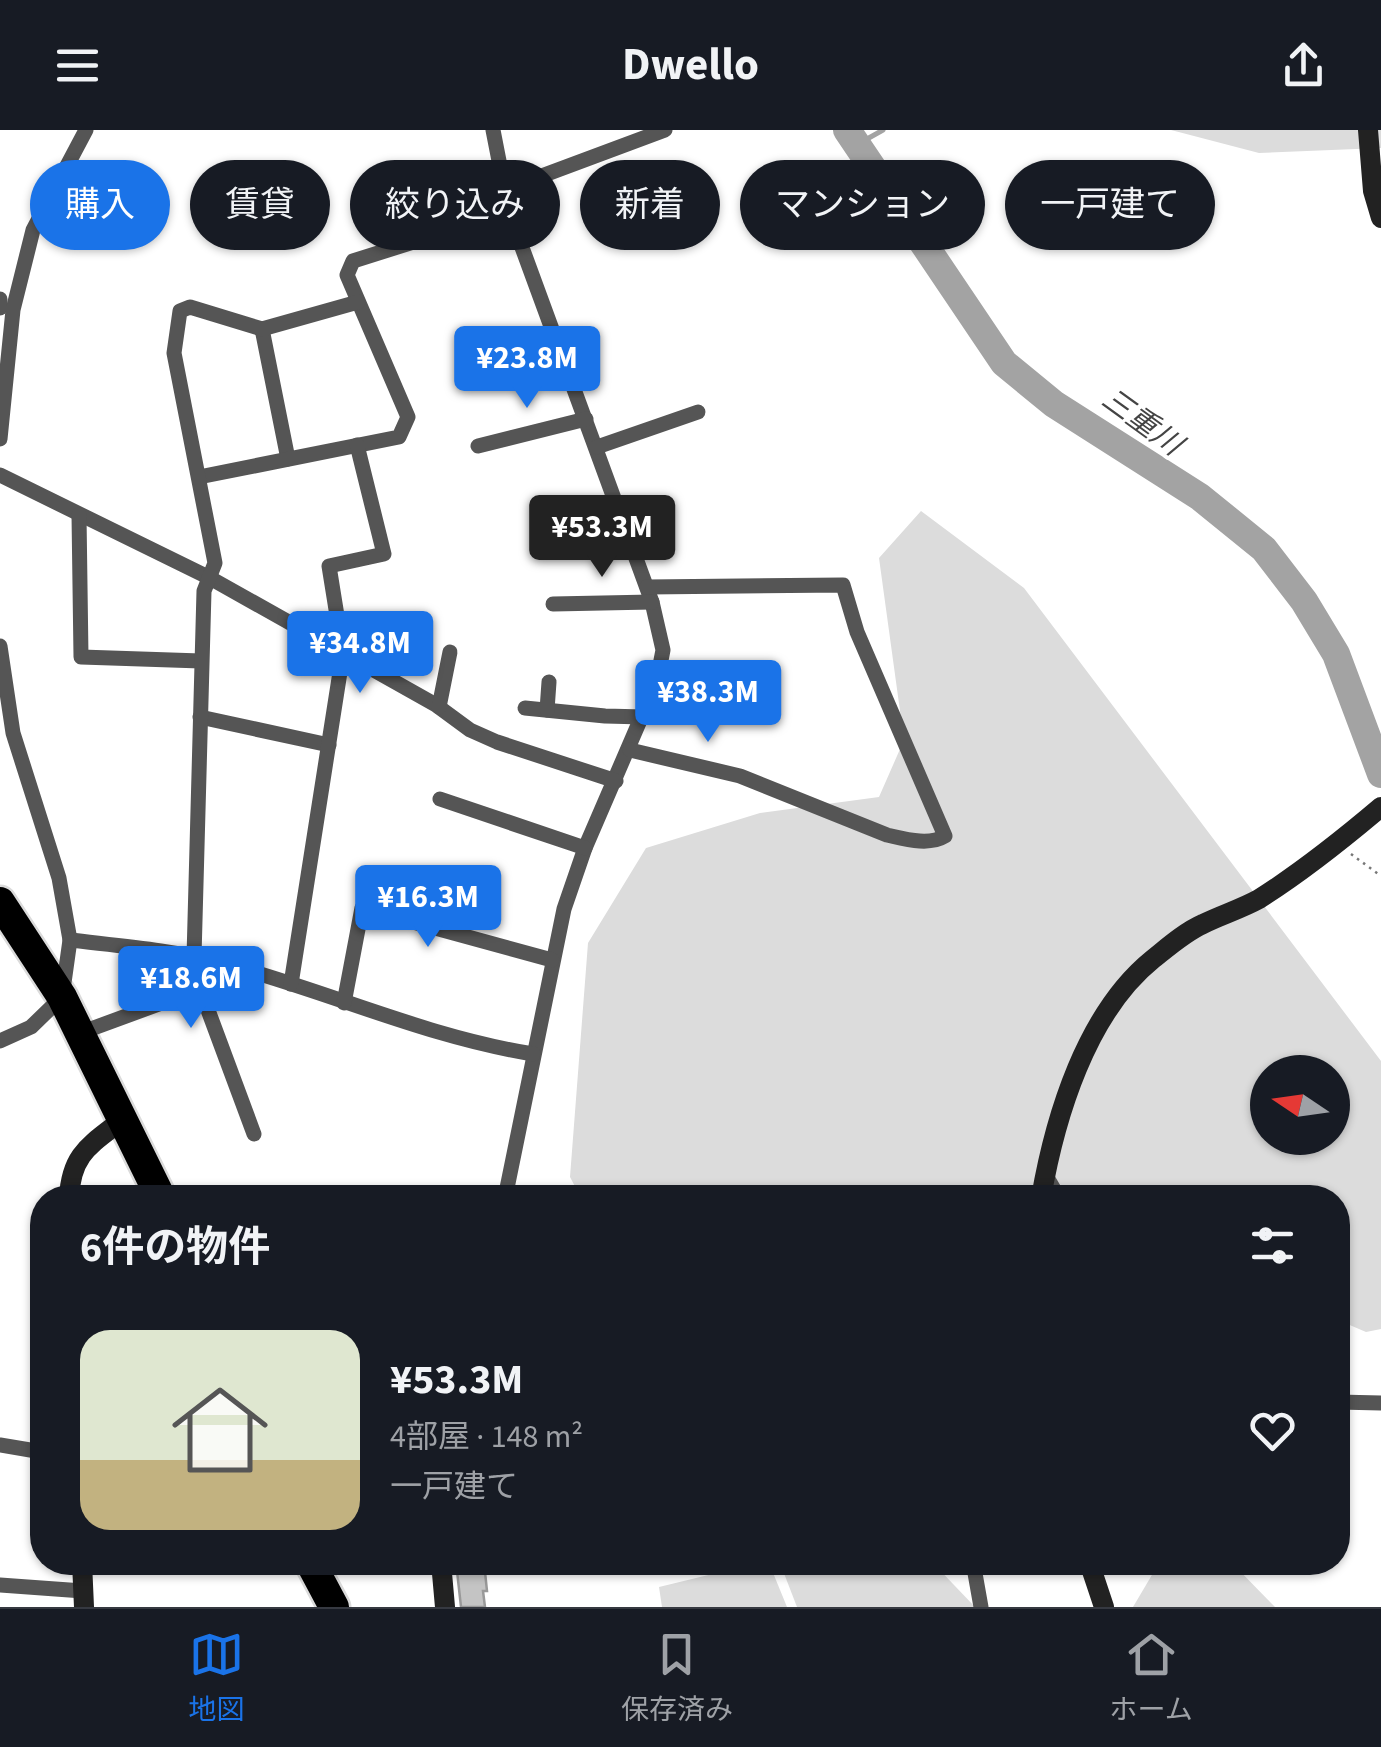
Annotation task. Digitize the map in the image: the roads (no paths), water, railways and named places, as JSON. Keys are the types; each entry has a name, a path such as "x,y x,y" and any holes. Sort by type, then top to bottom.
{"highway":[{"path":"0,902 62,997 155,1185"},
{"path":"317,1575 334,1607"}],"street":[{"path":"0,439 13,310 33,230 86,130"},
{"path":"493,130 498,160"},
{"path":"560,169 664,130"},
{"path":"1368,130 1373,191 1381,218"},
{"path":"199,477 399,437 408,417 347,275 352,261 387,250"},
{"path":"508,1185 564,909 585,848 644,717 663,650 649,595 523,250"},
{"path":"0,299 0,308"},
{"path":"194,957 204,591 215,563 174,353 180,311 190,306 262,329 358,302"},
{"path":"262,329 288,459"},
{"path":"597,448 698,412"},
{"path":"478,446 586,420"},
{"path":"291,984 344,654 330,566 384,554 358,446"},
{"path":"0,476 210,578 439,707 470,730 616,781"},
{"path":"79,514 81,657 202,661"},
{"path":"553,604 842,585 857,632 945,836 940,840 912,840 887,835 740,776 630,750"},
{"path":"0,646 13,733 58,878 70,940 62,997 31,1027 0,1041"},
{"path":"439,707 450,652"},
{"path":"546,710 548,682"},
{"path":"525,708 644,717"},
{"path":"200,717 329,745"},
{"path":"440,800 585,848"},
{"path":"1043,1185 1058,1115 1082,1061 1106,1012 1149,962 1198,926 1256,901 1345,838 1381,807"},
{"path":"344,1003 362,908 552,960"},
{"path":"70,940 194,957 291,984 433,1033 533,1054"},
{"path":"80,1034 186,994 196,994 205,1002 254,1134"},
{"path":"71,1185 74,1163 86,1148 122,1120"},
{"path":"1045,1174 1051,1185"},
{"path":"1350,1402 1381,1402"},
{"path":"0,1446 30,1450"},
{"path":"443,1575 445,1607"},
{"path":"975,1575 981,1607"},
{"path":"1093,1575 1104,1607"},
{"path":"0,1584 84,1599"}],"waterway":[{"name":"三重川","path":"847,130 1004,363 1054,404 1200,497 1264,549 1304,601 1336,654 1381,774"},
{"path":"858,144 883,130"}]}
